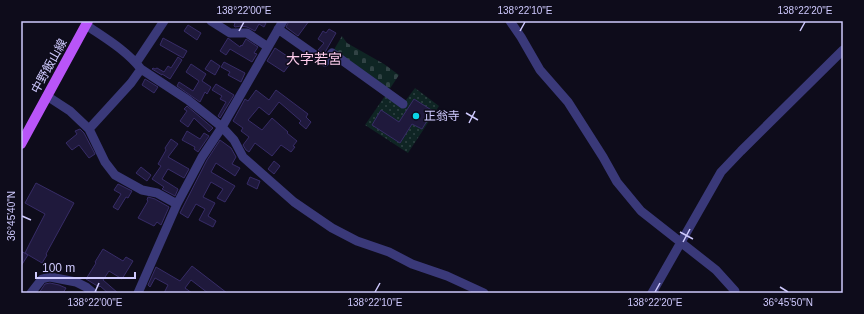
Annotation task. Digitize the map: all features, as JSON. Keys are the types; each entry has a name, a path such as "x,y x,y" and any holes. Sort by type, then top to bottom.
{"main road":[{"name":"中野飯山線","path":"21,144 87,23"}],"street":[{"path":"89,129 131,83 164,21"},
{"path":"211,21 230,33 247,33 268,47"},
{"path":"510,21 540,70 568,102 617,182 641,211 716,270 735,291 735,293"},
{"path":"87,23 125,52 139,66 188,100 222,127 234,140 243,157 294,202 332,228 357,241 389,252 412,264 447,276 484,293"},
{"path":"138,293 177,204 202,157 222,127 280,25 325,62 332,53 403,104"},
{"path":"652,293 721,172 740,151 843,50"},
{"path":"47,96 70,111 89,129 105,162 115,176 142,190 157,194 177,204"},
{"path":"31,293 42,279 50,277 76,282 86,287 93,293"}],"green space":[{"path":"342,36 347,43 384,64 399,75 387,93 332,53"},
{"path":"415,88 439,106 408,153 365,125 387,93 403,104"}],"building":[{"path":"231,21 263,21 266,23 264,27 259,24 255,31 247,27 235,27 235,23"},
{"path":"289,21 309,21 298,36 286,27"},
{"path":"188,25 201,33 197,40 184,31"},
{"path":"329,29 336,33 324,54 318,50 324,43 318,39 323,31 326,33"},
{"path":"163,38 187,51 183,58 160,45"},
{"path":"228,38 240,47 246,39 258,47 254,53 257,54 252,62 230,49 226,55 220,51"},
{"path":"275,48 293,60 284,72 267,61"},
{"path":"178,57 182,60 170,79 152,69 157,68 164,72 168,66 171,68"},
{"path":"211,60 220,66 215,75 205,69"},
{"path":"224,62 245,73 241,82 228,75 230,72 221,67"},
{"path":"191,64 206,74 202,81 211,87 207,94 205,92 200,102 177,86 179,82 193,91 199,81 186,72"},
{"path":"145,79 158,87 154,93 142,85"},
{"path":"216,84 234,95 220,118 218,116 226,102 220,99 222,96 212,90"},
{"path":"256,90 269,100 276,90 308,114 306,117 311,122 306,129 299,123 301,121 279,102 269,115 259,107 248,120 262,130 272,118 297,141 291,152 281,145 272,156 255,143 249,152 243,145 249,137 241,131 243,128 233,121 245,99 248,101"},
{"name":"正翁寺","path":"414,99 433,111 422,129 412,124 400,143 372,125 381,110 399,122"},
{"path":"187,106 213,128 209,132 194,118 188,127 180,121 187,111 184,109"},
{"path":"80,129 84,133 95,154 89,158 79,145 72,150 66,143 77,134 75,131"},
{"path":"187,131 200,139 204,133 209,136 198,152 194,149 195,147 182,140"},
{"path":"171,139 178,144 168,157 189,169 184,178 168,169 162,179 178,189 175,196 162,189 164,187 152,179 161,166 158,164"},
{"path":"220,140 231,148 236,157 232,164 240,168 235,176 216,163 211,172 235,186 225,202 217,198 223,189 211,182 203,197 215,203 208,216 216,221 213,227 199,220 205,209 196,204 188,218 180,213 207,160"},
{"path":"274,161 280,166 274,174 268,169"},
{"path":"141,167 151,175 147,181 136,173"},
{"path":"250,177 260,181 257,189 247,184"},
{"path":"36,183 74,203 42,263 25,253 45,214 25,203"},
{"path":"118,184 132,191 128,198 126,197 118,210 113,207 121,194 114,190"},
{"path":"148,197 155,199 169,207 161,225 157,222 154,226 138,218 148,201"},
{"path":"103,249 123,261 126,257 133,261 122,279 109,271 103,280 118,293 108,293 100,286 99,287 86,279"},
{"path":"21,251 28,255 21,266"},
{"path":"192,266 227,293 208,293 191,280 185,288 192,293 164,293 168,285 155,278 150,287 148,285 156,267 180,281"},
{"path":"50,283 66,288 63,293 39,293 45,284"}],"place":[{"name":"正翁寺","path":"416,116"}],"district":[{"name":"大字若宮","path":"314,59"}]}
